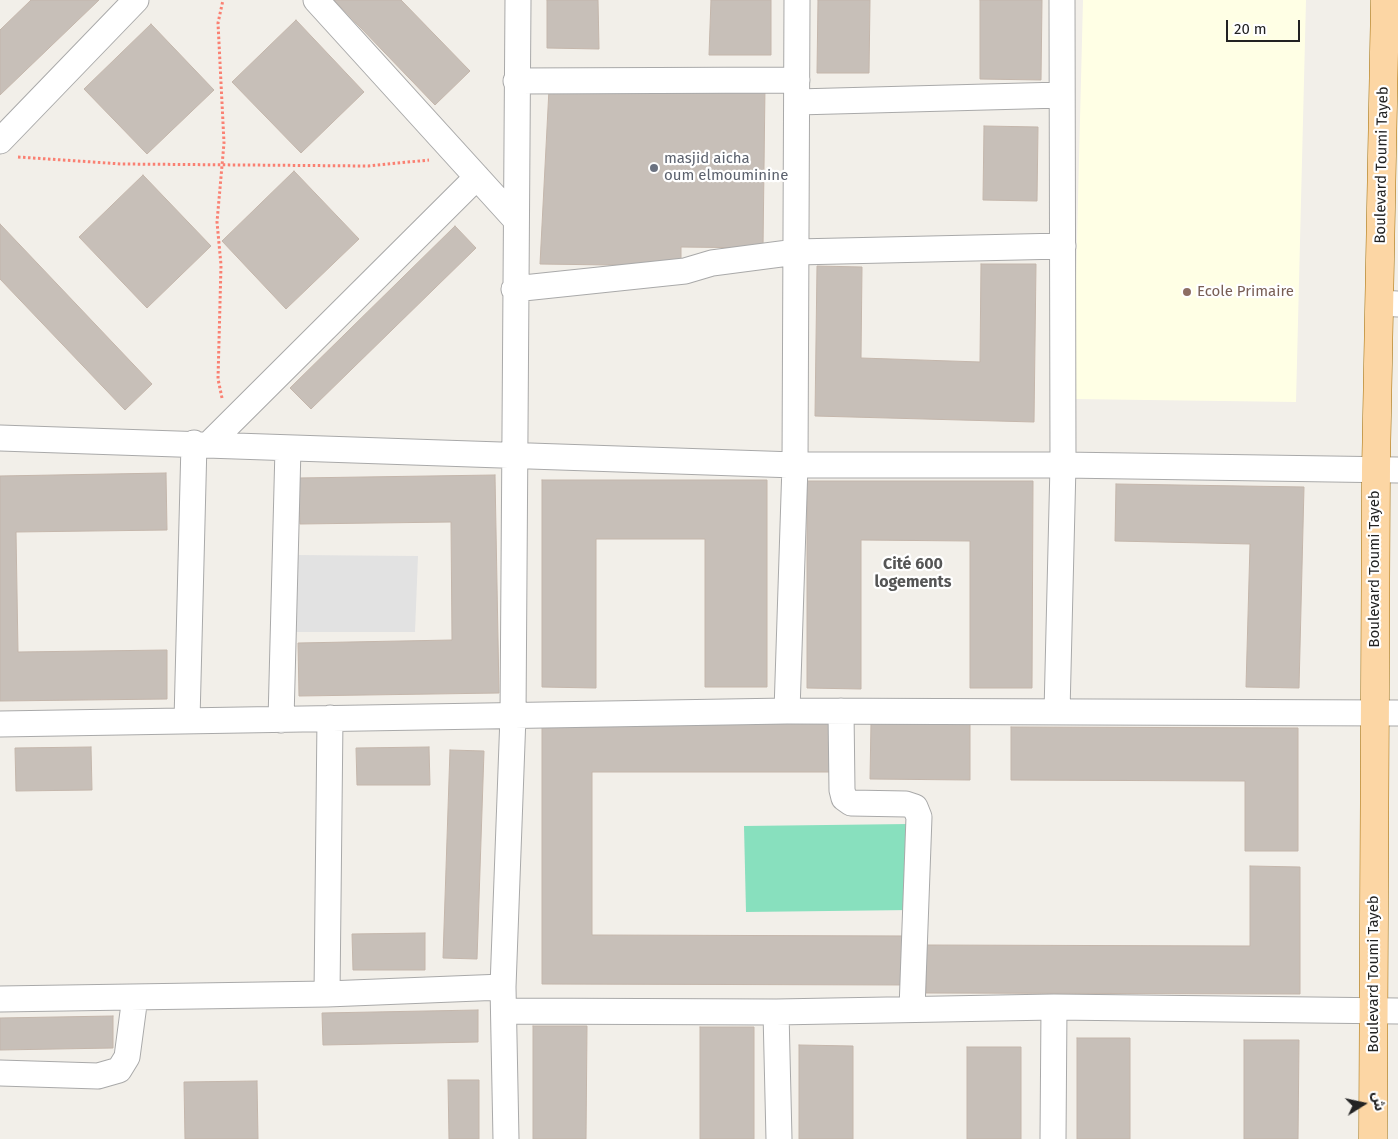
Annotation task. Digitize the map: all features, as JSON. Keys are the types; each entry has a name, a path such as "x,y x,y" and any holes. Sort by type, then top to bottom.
{"main road":[{"name":"Boulevard Toumi Tayeb","path":"1373,1139 1386,1011 1388,304 1385,0"}],"street":[{"path":"5,149 136,0"},
{"path":"316,0 515,219"},
{"path":"506,1139 504,999 513,716 514,289 518,0"},
{"path":"787,711 795,466 798,0"},
{"path":"1057,712 1063,465 1062,0"},
{"path":"516,82 797,91 1062,95"},
{"path":"201,444 228,425 477,178"},
{"path":"514,289 685,271 712,263 796,252 1063,246"},
{"path":"0,438 795,466 1063,465 1387,469"},
{"path":"187,720 201,444"},
{"path":"281,720 288,448"},
{"path":"0,724 787,711 1386,712"},
{"path":"841,711 842,790 844,798 851,803 906,804 915,807 919,817 912,1009"},
{"path":"327,994 330,718"},
{"path":"0,999 327,994 504,999 776,1012 1054,1007 1386,1011"},
{"path":"0,1073 98,1076 118,1070 127,1056 135,997"},
{"path":"1052,1139 1054,1007"},
{"path":"776,1012 779,1139"}],"path":[{"path":"223,0 218,23 224,143 217,222 221,266 218,379 228,425"},
{"path":"5,149 122,164 368,166 458,157"}],"shaded area":[{"name":"Ecole Primaire","path":"1083,0 1306,0 1296,402 1073,399"},
{"path":"297,555 418,556 415,632 295,632"}],"green space":[{"path":"909,824 911,910 746,912 744,826"}],"building":[{"path":"31,0 99,0 0,95 0,30"},
{"path":"334,0 401,0 470,71 435,105"},
{"path":"547,0 598,0 599,49 547,48"},
{"path":"711,0 771,0 771,55 709,55"},
{"path":"818,0 870,0 869,73 817,73"},
{"path":"980,0 1042,0 1041,80 980,79"},
{"path":"296,20 364,92 301,153 232,82"},
{"path":"151,24 214,90 147,154 84,89"},
{"name":"masjid aicha oum elmouminine","path":"765,87 763,248 681,247 681,266 540,264 549,89"},
{"path":"984,126 1038,127 1037,201 983,200"},
{"path":"294,171 359,239 286,309 222,241"},
{"path":"143,175 211,246 147,308 79,237"},
{"path":"0,224 152,384 125,410 0,279"},
{"path":"455,226 476,248 311,409 290,388"},
{"path":"981,264 1036,264 1034,422 815,416 817,266 862,267 861,358 980,362"},
{"path":"166,473 167,530 16,532 18,652 167,650 167,699 0,701 0,476"},
{"path":"495,475 499,693 299,696 298,643 452,640 451,522 300,524 298,478"},
{"path":"542,480 767,480 767,687 705,687 705,539 596,539 596,688 542,687"},
{"path":"807,481 1033,481 1032,688 970,688 970,541 861,540 861,689 807,688"},
{"path":"1116,484 1304,487 1299,688 1246,687 1250,544 1115,541"},
{"path":"542,722 834,723 834,772 592,772 592,935 911,936 911,985 542,984"},
{"path":"871,723 970,723 970,780 870,779"},
{"path":"1011,727 1298,728 1298,851 1245,851 1245,781 1011,780"},
{"path":"91,747 92,790 16,791 15,748"},
{"path":"429,747 430,785 357,785 356,748"},
{"path":"450,750 484,751 477,959 443,958"},
{"path":"1250,866 1300,867 1300,994 926,993 926,945 1250,946"},
{"path":"425,933 425,970 353,970 352,934"},
{"path":"478,1010 478,1042 323,1045 322,1013"},
{"path":"113,1016 113,1048 0,1050 0,1018"},
{"path":"533,1026 587,1026 586,1139 533,1139"},
{"path":"700,1027 754,1027 754,1139 700,1139"},
{"path":"1077,1038 1130,1038 1130,1139 1077,1139"},
{"path":"1244,1040 1299,1040 1298,1139 1244,1139"},
{"path":"799,1045 853,1046 853,1139 799,1139"},
{"path":"967,1047 1021,1047 1021,1139 967,1139"},
{"path":"448,1080 479,1080 479,1139 449,1139"},
{"path":"257,1081 258,1139 185,1139 184,1082"}],"place":[{"name":"masjid aicha oum elmouminine","path":"654,168"},
{"name":"Ecole Primaire","path":"1187,292"}],"district":[{"name":"Cité 600 logements","path":"913,574"}]}
